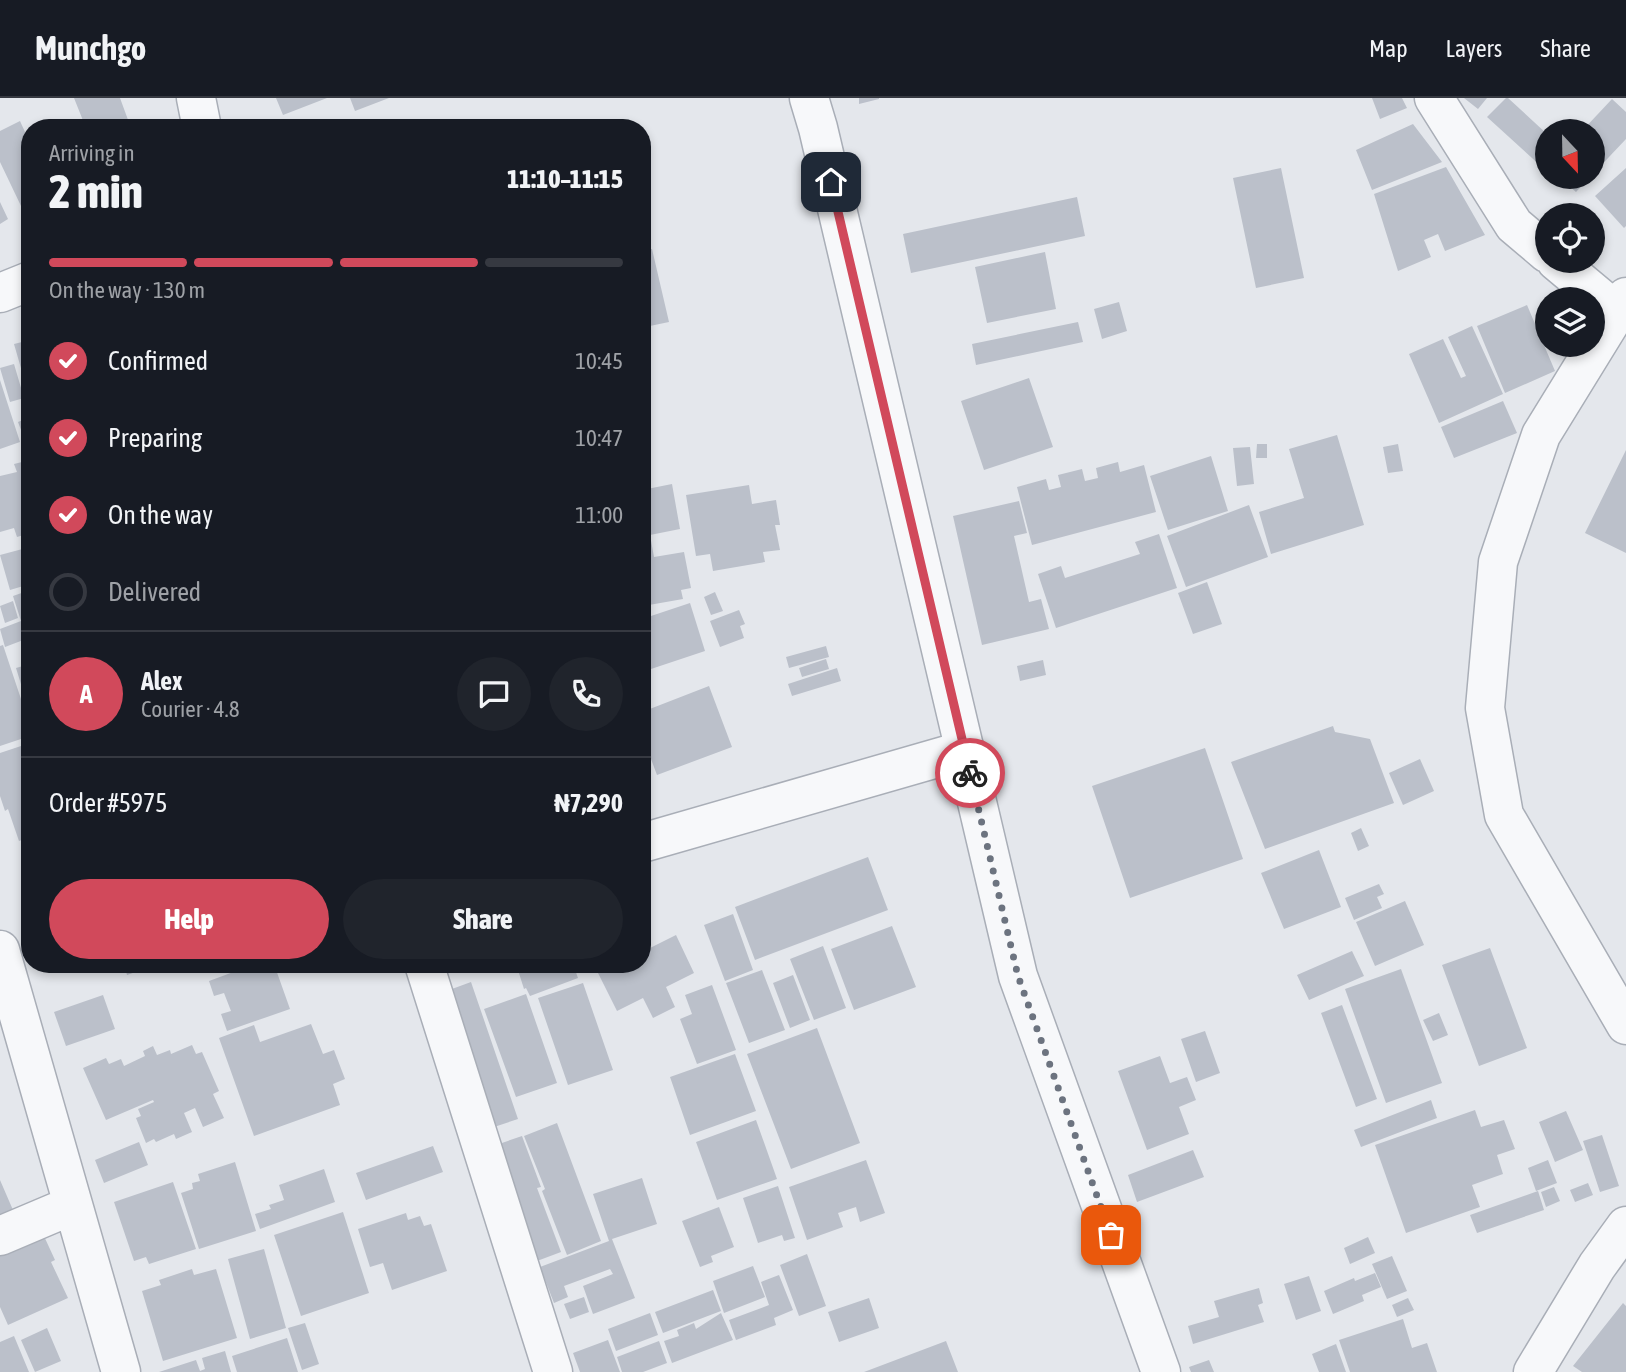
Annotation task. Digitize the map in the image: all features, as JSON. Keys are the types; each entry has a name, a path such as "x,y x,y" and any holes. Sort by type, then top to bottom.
{"street":[{"path":"196,98 200,119"},
{"path":"809,98 1018,976 1161,1372"},
{"path":"1434,98 1514,225 1535,243"},
{"path":"1574,273 1621,304 1541,435 1498,562 1485,708 1504,815 1626,1025"},
{"path":"0,293 21,285"},
{"path":"651,840 965,750"},
{"path":"0,950 121,1372"},
{"path":"427,973 553,1372"},
{"path":"0,1236 73,1205"},
{"path":"1533,1372 1597,1266 1626,1226"}],"building":[{"path":"74,98 120,98 128,119 82,119"},
{"path":"276,98 327,98 283,115"},
{"path":"350,98 389,98 355,111"},
{"path":"859,98 879,98 879,99 859,104"},
{"path":"1372,98 1402,98 1407,108 1380,119"},
{"path":"1464,98 1487,98 1478,109"},
{"path":"1508,98 1535,123 1535,161 1487,117"},
{"path":"1612,99 1626,112 1626,139 1605,161 1605,119 1593,119"},
{"path":"20,121 21,123 21,206 0,162 0,131"},
{"path":"1413,124 1442,162 1372,190 1356,150"},
{"path":"1446,167 1485,235 1445,251 1438,234 1424,240 1431,257 1398,271 1374,194"},
{"path":"1281,168 1304,278 1256,288 1233,178"},
{"path":"1626,168 1624,228 1605,207 1605,203 1595,196"},
{"path":"1077,197 1085,236 911,273 903,234"},
{"path":"0,202 8,219 0,224"},
{"path":"651,249 669,322 651,326"},
{"path":"1045,252 1056,309 987,323 975,267"},
{"path":"1119,302 1127,331 1102,339 1094,309"},
{"path":"1527,305 1535,324 1535,357 1549,357 1555,371 1505,393 1477,326"},
{"path":"1078,322 1083,342 976,365 972,344"},
{"path":"1472,326 1503,394 1439,423 1409,354 1443,339 1461,378 1466,376 1448,337"},
{"path":"21,342 21,368 14,344"},
{"path":"14,364 21,388 21,399 10,402 0,368"},
{"path":"1029,378 1053,447 984,470 961,401"},
{"path":"0,380 20,442 0,449"},
{"path":"1503,401 1517,433 1454,458 1441,427"},
{"path":"1337,435 1364,525 1271,554 1259,512 1304,498 1289,449"},
{"path":"1257,444 1267,444 1267,458 1256,458"},
{"path":"1398,444 1403,471 1388,473 1383,447"},
{"path":"1250,447 1254,484 1237,486 1233,448"},
{"path":"1626,450 1626,553 1585,533"},
{"path":"1211,456 1228,511 1168,530 1150,476"},
{"path":"21,462 21,536 17,537 14,528 0,532 0,476 17,472 14,464"},
{"path":"1118,462 1120,472 1144,465 1156,512 1032,545 1017,487 1046,479 1049,490 1061,487 1058,475 1082,469 1085,481 1098,478 1096,468"},
{"path":"672,484 680,529 651,535 651,488"},
{"path":"749,485 752,504 776,500 780,525 775,525 780,550 763,552 765,562 713,571 710,554 696,556 686,495"},
{"path":"1019,501 1027,533 1014,536 1029,602 1041,599 1049,629 982,645 953,516"},
{"path":"1249,505 1268,557 1186,587 1167,536"},
{"path":"1159,534 1177,588 1056,628 1038,574 1061,566 1065,578 1140,554 1135,542"},
{"path":"651,540 654,557 684,552 691,588 681,590 683,599 651,605"},
{"path":"21,549 21,587 10,590 0,555"},
{"path":"1207,582 1222,624 1193,634 1178,593"},
{"path":"715,592 723,611 711,615 704,597"},
{"path":"21,593 21,621 13,596"},
{"path":"13,601 18,618 5,623 0,606"},
{"path":"690,603 705,651 651,669 651,616"},
{"path":"739,610 745,624 740,626 744,638 720,647 710,621"},
{"path":"21,621 21,641 5,647 0,629"},
{"path":"3,645 21,699 21,739 0,746 0,646"},
{"path":"826,646 829,657 789,668 786,657"},
{"path":"826,659 829,669 802,677 799,668"},
{"path":"1043,660 1046,675 1020,681 1017,666"},
{"path":"21,667 21,684 16,668"},
{"path":"837,668 841,681 792,696 788,684"},
{"path":"709,686 732,747 657,775 651,759 651,709"},
{"path":"1333,726 1335,732 1370,739 1394,803 1265,849 1231,762"},
{"path":"21,746 19,841 8,809 5,811 0,796 0,753"},
{"path":"1205,748 1243,859 1130,898 1092,786"},
{"path":"1420,759 1434,791 1403,805 1389,773"},
{"path":"1361,828 1369,846 1358,851 1351,833"},
{"path":"1319,850 1341,907 1284,929 1261,873"},
{"path":"868,857 888,910 755,960 735,907"},
{"path":"1379,884 1384,894 1377,897 1382,908 1354,920 1345,898"},
{"path":"1405,901 1424,945 1375,966 1356,922"},
{"path":"733,914 753,970 725,981 704,925"},
{"path":"892,926 916,987 854,1010 831,949"},
{"path":"676,935 694,973 666,987 675,1007 653,1018 643,998 617,1011 598,973 651,973 651,948"},
{"path":"823,946 846,1008 814,1020 790,959"},
{"path":"1490,948 1527,1048 1479,1066 1442,965"},
{"path":"1352,951 1364,976 1309,1000 1297,975"},
{"path":"1401,969 1442,1083 1386,1103 1345,989"},
{"path":"762,970 785,1030 749,1043 726,983"},
{"path":"231,973 277,973 290,1009 227,1031 221,1014 231,1011 224,993 214,996 209,981"},
{"path":"519,973 576,973 578,978 530,996 526,988 524,989"},
{"path":"793,975 810,1020 790,1028 773,983"},
{"path":"471,982 518,1119 488,1129 441,993"},
{"path":"583,983 613,1070 568,1085 538,998"},
{"path":"712,985 736,1050 697,1064 680,1019 692,1014 685,995"},
{"path":"526,994 557,1083 516,1097 484,1009"},
{"path":"103,995 115,1029 66,1046 54,1012"},
{"path":"1342,1005 1377,1099 1356,1107 1321,1013"},
{"path":"1439,1013 1448,1035 1433,1041 1423,1020"},
{"path":"311,1024 323,1054 334,1050 345,1079 333,1084 340,1105 254,1136 219,1038 254,1025 260,1042"},
{"path":"817,1028 860,1143 791,1169 747,1054"},
{"path":"1205,1031 1220,1073 1196,1082 1181,1039"},
{"path":"192,1045 196,1054 202,1052 219,1091 213,1094 224,1118 203,1127 195,1108 184,1113 192,1132 176,1139 174,1134 156,1142 154,1139 146,1143 136,1118 141,1116 138,1109 154,1102 153,1100 106,1120 83,1068 106,1058 109,1064 121,1059 124,1066 145,1056 143,1051 153,1046 157,1055 170,1050 171,1054"},
{"path":"735,1054 756,1111 690,1135 670,1077"},
{"path":"1160,1056 1170,1083 1187,1077 1196,1100 1179,1107 1189,1134 1147,1150 1118,1071"},
{"path":"1431,1100 1437,1118 1361,1147 1354,1130"},
{"path":"1475,1110 1481,1127 1504,1120 1515,1149 1497,1155 1503,1174 1472,1185 1480,1207 1406,1233 1375,1145"},
{"path":"1566,1111 1583,1150 1555,1162 1539,1122"},
{"path":"756,1120 777,1179 717,1200 696,1142"},
{"path":"557,1123 601,1241 567,1255 524,1136"},
{"path":"1602,1135 1619,1186 1600,1192 1583,1141"},
{"path":"522,1136 541,1187 537,1188 561,1252 537,1261 493,1146"},
{"path":"139,1142 148,1165 104,1183 95,1160"},
{"path":"433,1146 443,1172 366,1200 356,1173"},
{"path":"1193,1150 1204,1177 1137,1202 1128,1175"},
{"path":"866,1160 885,1213 860,1222 856,1207 838,1213 843,1227 807,1240 789,1187"},
{"path":"1548,1160 1557,1183 1536,1191 1528,1168"},
{"path":"235,1162 256,1231 199,1249 181,1193 193,1189 192,1183 200,1181 198,1174"},
{"path":"324,1169 335,1202 260,1229 255,1214 271,1209 269,1205 284,1200 279,1185"},
{"path":"642,1178 657,1224 612,1239 635,1298 593,1314 583,1286 613,1274 610,1269 564,1286 568,1297 554,1303 540,1267 609,1241 593,1194"},
{"path":"0,1180 16,1217 0,1224"},
{"path":"173,1182 196,1249 149,1264 146,1257 134,1261 114,1202"},
{"path":"1588,1183 1593,1195 1575,1202 1570,1190"},
{"path":"778,1186 795,1238 784,1241 782,1235 758,1243 743,1198"},
{"path":"1554,1187 1560,1201 1546,1207 1541,1192"},
{"path":"1538,1191 1544,1210 1477,1233 1470,1215"},
{"path":"719,1207 734,1247 711,1256 713,1262 700,1267 682,1221"},
{"path":"343,1212 369,1293 301,1316 274,1235"},
{"path":"406,1213 408,1220 420,1216 424,1226 431,1224 447,1271 392,1290 383,1263 370,1267 358,1229"},
{"path":"37,1221 55,1260 51,1262 68,1298 8,1325 0,1307 0,1238"},
{"path":"1368,1237 1375,1253 1350,1264 1344,1248"},
{"path":"264,1249 286,1328 250,1339 228,1259"},
{"path":"807,1254 826,1306 799,1316 780,1265"},
{"path":"1392,1256 1407,1291 1387,1299 1372,1264"},
{"path":"753,1266 765,1297 724,1313 713,1281"},
{"path":"192,1269 194,1275 216,1269 237,1338 163,1361 142,1291 161,1285 159,1280"},
{"path":"1375,1273 1381,1287 1362,1295 1364,1301 1333,1314 1324,1291 1354,1278 1355,1281"},
{"path":"779,1275 793,1310 774,1318 776,1325 736,1340 729,1320 769,1305 761,1282"},
{"path":"1309,1276 1321,1311 1296,1320 1284,1284"},
{"path":"1259,1288 1263,1303 1258,1305 1264,1322 1193,1344 1188,1326 1219,1317 1214,1301"},
{"path":"713,1290 721,1311 663,1333 655,1312"},
{"path":"584,1297 589,1312 570,1319 564,1304"},
{"path":"869,1298 879,1328 839,1342 828,1312"},
{"path":"1408,1298 1414,1310 1397,1317 1392,1305"},
{"path":"1623,1303 1626,1306 1626,1372 1582,1372 1573,1366"},
{"path":"650,1313 658,1335 616,1351 608,1329"},
{"path":"721,1313 733,1340 672,1363 664,1341 679,1336 677,1330 694,1323 696,1329"},
{"path":"1403,1319 1412,1348 1427,1343 1437,1372 1350,1372 1339,1340"},
{"path":"305,1323 319,1364 302,1370 288,1328"},
{"path":"47,1328 61,1361 35,1372 21,1340"},
{"path":"14,1336 29,1372 0,1372 0,1342"},
{"path":"287,1338 298,1372 237,1372 232,1356"},
{"path":"608,1340 620,1372 580,1372 573,1353"},
{"path":"659,1341 667,1363 643,1372 622,1372 617,1357"},
{"path":"946,1341 958,1372 864,1372"},
{"path":"1336,1344 1346,1372 1319,1372 1312,1354"},
{"path":"225,1351 231,1372 159,1372 196,1360 200,1371 205,1369 202,1358"},
{"path":"1209,1360 1214,1372 1191,1372 1189,1367"}],"way so far":[{"path":"970,773 1018,976 1111,1235"}],"route":[{"path":"831,182 970,773"}]}
